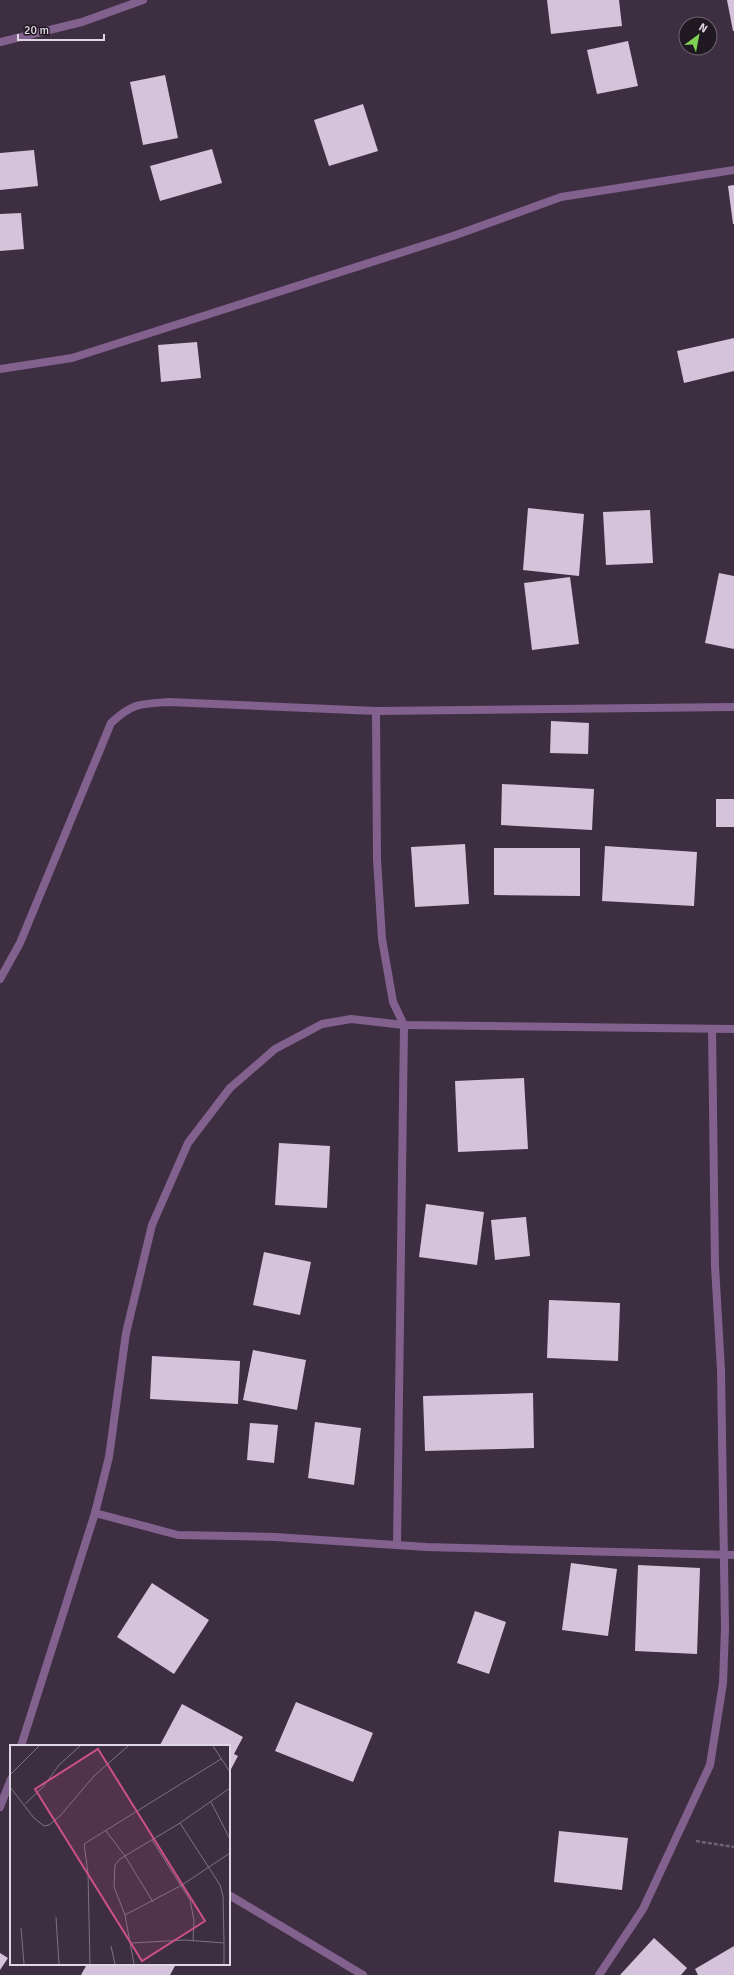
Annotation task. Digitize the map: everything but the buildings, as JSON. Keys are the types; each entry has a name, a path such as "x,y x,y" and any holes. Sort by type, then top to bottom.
{"street":[{"path":"0,42 82,22 143,0"},
{"path":"0,369 72,358 453,236 561,197 734,170"},
{"path":"0,979 20,943 110,723 125,710 140,704 169,702 376,711 734,707"},
{"path":"376,711 377,859 382,939 394,1002 404,1025 397,1545"},
{"path":"21,1745 95,1512 109,1458 126,1333 152,1225 188,1143 230,1088 275,1049 322,1024 351,1019 404,1025 734,1029"},
{"path":"599,1975 643,1909 710,1765 723,1683 725,1628 721,1370 715,1266 712,1029"},
{"path":"95,1512 178,1535 275,1538 397,1545 734,1555"},
{"path":"0,1807 10,1781"},
{"path":"230,1896 363,1975"}],"path":[{"path":"676,1838 734,1847"}]}
